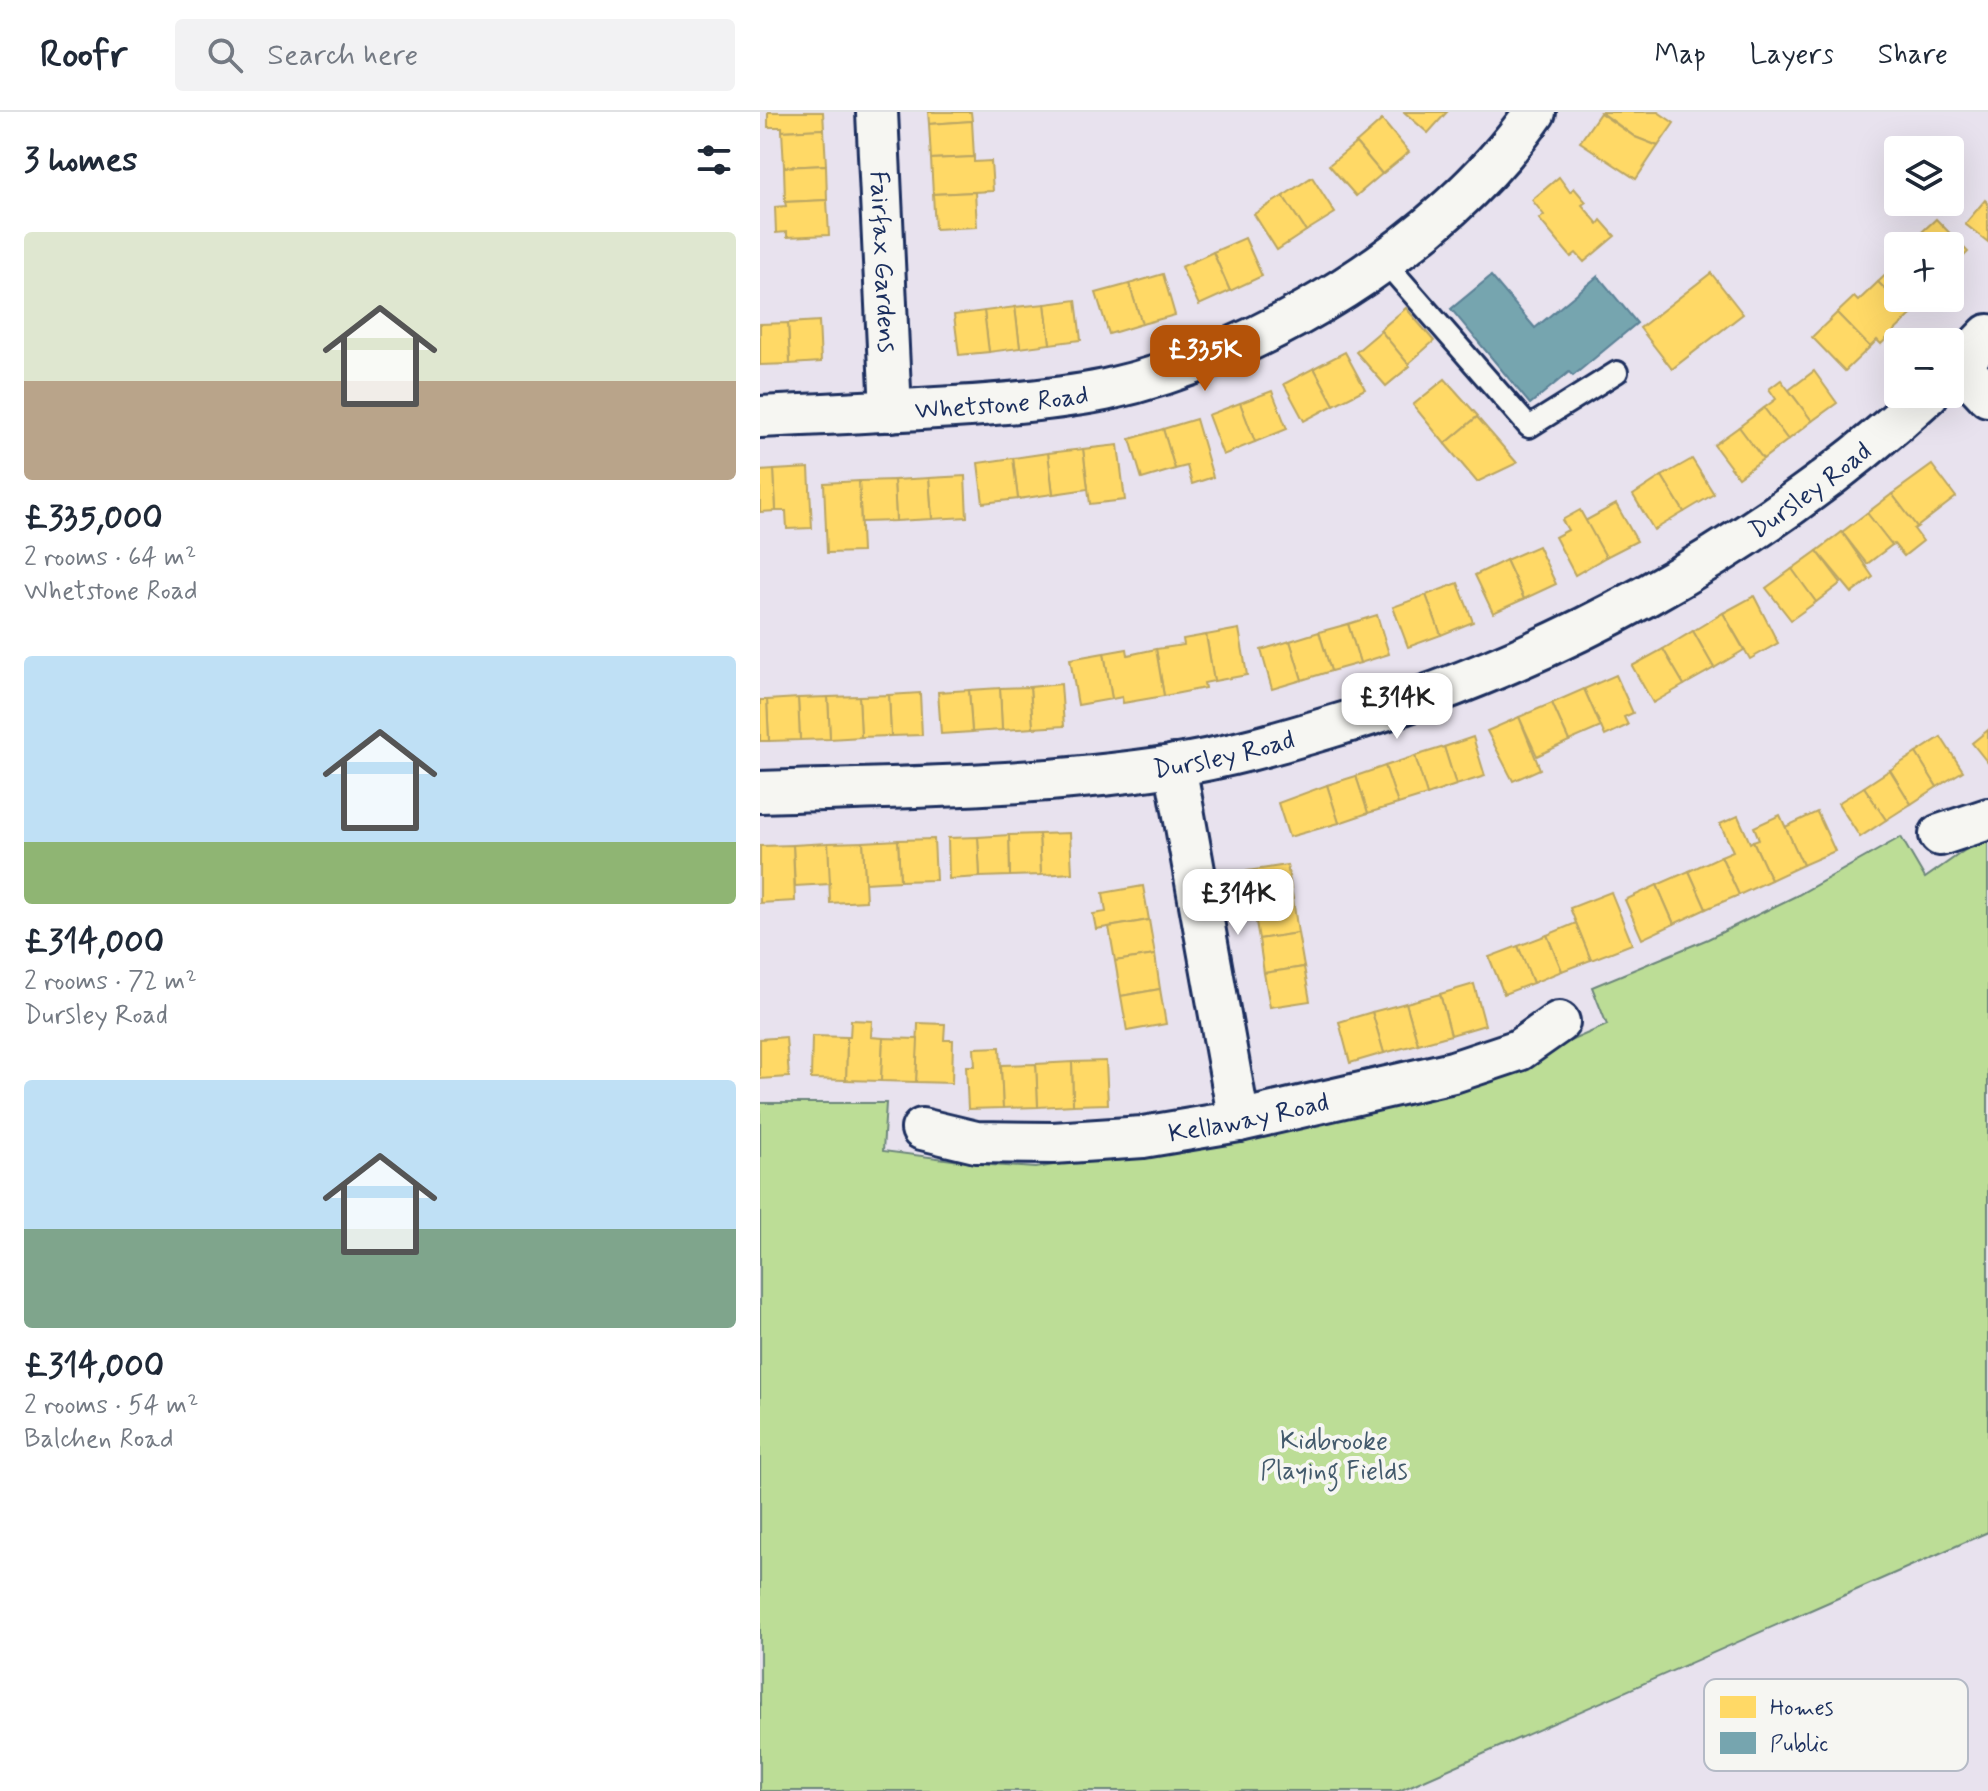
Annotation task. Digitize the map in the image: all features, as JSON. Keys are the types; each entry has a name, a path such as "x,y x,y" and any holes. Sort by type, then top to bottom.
{"street":[{"name":"Fairfax Gardens","path":"877,112 891,411"},
{"name":"Whetstone Road","path":"760,417 1026,403 1106,389 1184,367 1245,343 1298,316 1384,261 1435,220 1485,171 1535,112"},
{"path":"1964,360 1988,335"},
{"path":"1964,378 1988,396"},
{"name":"Dursley Road","path":"760,792 1064,779 1175,765 1277,743 1378,713 1478,677 1574,634 1655,590 1775,515 1840,468 1913,408"},
{"path":"1175,765 1239,1121"},
{"path":"1940,835 1988,819"},
{"name":"Kellaway Road","path":"922,1129 976,1142 1053,1143 1143,1137 1239,1121 1453,1072 1519,1050 1559,1022"}],"lane":[{"path":"1384,261 1529,427 1617,372"}],"green space":[{"name":"Kidbrooke Playing Fields","path":"1988,834 1988,1532 1399,1791 760,1791 760,1103 886,1103 883,1151 1036,1168 1129,1152 1547,1051 1607,1025 1592,987 1708,939 1798,895 1901,837 1925,878"}],"building: Homes":[{"path":"768,112 823,112 824,129 782,131 782,127 768,127"},
{"path":"928,112 971,112 972,121 929,124"},
{"path":"1404,112 1447,112 1428,133"},
{"path":"1601,112 1658,112 1674,123 1658,146 1635,137"},
{"path":"1600,113 1635,137 1658,146 1636,179 1580,142"},
{"path":"1382,120 1409,152 1382,174 1356,143"},
{"path":"972,121 974,157 931,159 929,124"},
{"path":"824,129 826,165 784,167 782,131"},
{"path":"1356,143 1382,174 1356,196 1329,165"},
{"path":"974,157 974,162 991,161 993,191 933,194 931,159"},
{"path":"826,165 827,200 785,202 784,167"},
{"path":"1312,177 1335,213 1306,231 1283,196"},
{"path":"1559,177 1570,192 1574,188 1586,202 1582,205 1598,224 1601,220 1615,236 1584,262 1576,253 1571,257 1539,219 1544,215 1532,200"},
{"path":"975,192 977,227 935,229 933,194"},
{"path":"1283,196 1306,231 1277,250 1254,214"},
{"path":"827,200 829,235 787,237 787,232 776,233 775,207 786,206 785,202"},
{"path":"1985,200 1988,203 1988,242 1965,224"},
{"path":"1936,219 1949,232 1922,232"},
{"path":"1245,238 1262,276 1230,291 1213,252"},
{"path":"1213,252 1230,291 1199,305 1181,267"},
{"path":"1711,273 1743,314 1672,369 1640,328"},
{"path":"1163,274 1175,315 1142,324 1129,284"},
{"path":"1878,282 1884,288 1884,312 1908,312 1911,315 1898,328 1884,328 1884,341 1881,344 1877,340 1870,347 1837,313 1854,297 1858,301"},
{"path":"1129,284 1142,324 1109,334 1096,293"},
{"path":"1076,300 1081,340 1050,344 1045,304"},
{"path":"1045,304 1050,344 1020,348 1015,307"},
{"path":"1015,307 1020,348 989,352 984,311"},
{"path":"1406,308 1434,341 1408,364 1380,330"},
{"path":"984,311 989,352 959,355 954,315"},
{"path":"1837,313 1870,347 1845,371 1812,337"},
{"path":"819,321 821,362 790,364 788,323"},
{"path":"788,323 790,364 760,365 760,324"},
{"path":"1381,331 1410,366 1386,386 1356,352"},
{"path":"1345,352 1365,389 1334,405 1314,368"},
{"path":"1314,368 1334,405 1304,421 1284,384"},
{"path":"1814,371 1837,403 1812,421 1789,390"},
{"path":"1445,379 1478,416 1445,444 1413,405"},
{"path":"1781,380 1812,421 1788,440 1764,408 1776,399 1769,389"},
{"path":"1272,391 1287,429 1255,442 1240,403"},
{"path":"1240,403 1255,442 1223,455 1208,415"},
{"path":"1764,408 1788,440 1763,459 1739,427"},
{"path":"1477,417 1517,463 1477,482 1445,444"},
{"path":"1196,419 1213,477 1192,484 1187,466 1175,469 1163,429"},
{"path":"1739,427 1763,459 1738,477 1714,445"},
{"path":"1163,429 1175,469 1142,479 1130,439"},
{"path":"1118,445 1125,500 1090,504 1083,449"},
{"path":"1083,449 1088,489 1053,494 1048,453"},
{"path":"1048,453 1053,494 1018,499 1013,458"},
{"path":"1013,458 1018,499 983,503 978,463"},
{"path":"1692,459 1714,494 1684,512 1662,476"},
{"path":"1932,465 1956,497 1917,527 1892,494"},
{"path":"809,468 812,528 787,529 786,511 776,511 774,470"},
{"path":"774,470 776,511 760,512 760,471"},
{"path":"965,476 967,517 932,519 929,478"},
{"path":"1662,476 1684,512 1654,530 1633,495"},
{"path":"929,478 932,519 896,521 894,480"},
{"path":"894,480 896,521 861,522 859,481"},
{"path":"859,481 862,552 827,553 824,483"},
{"path":"1892,494 1917,527 1914,529 1923,541 1904,556 1867,513"},
{"path":"1616,504 1637,541 1606,557 1585,521"},
{"path":"1580,510 1606,557 1575,575 1555,537 1568,530 1562,520"},
{"path":"1867,513 1892,545 1867,564 1842,532"},
{"path":"1842,532 1873,577 1852,593 1817,551"},
{"path":"1538,546 1556,584 1524,599 1506,560"},
{"path":"1817,551 1841,583 1816,602 1792,569"},
{"path":"1506,560 1524,599 1493,613 1475,575"},
{"path":"1792,569 1816,602 1791,620 1766,588"},
{"path":"1458,583 1473,622 1441,635 1426,595"},
{"path":"1426,595 1441,635 1408,647 1393,607"},
{"path":"1754,596 1778,643 1750,659 1723,613"},
{"path":"1723,613 1744,650 1714,668 1693,631"},
{"path":"1377,615 1389,654 1360,663 1348,624"},
{"path":"1348,624 1360,663 1331,671 1319,632"},
{"path":"1239,629 1247,675 1214,681 1206,635"},
{"path":"1693,631 1714,668 1684,685 1663,649"},
{"path":"1319,632 1331,671 1302,680 1290,641"},
{"path":"1206,635 1214,681 1204,683 1205,688 1164,696 1156,649 1184,645 1183,639"},
{"path":"1290,641 1302,680 1272,689 1261,650"},
{"path":"1127,649 1128,655 1156,649 1164,696 1123,703 1122,697 1112,699 1104,653"},
{"path":"1663,649 1684,685 1653,703 1632,666"},
{"path":"1104,653 1112,699 1078,705 1070,659"},
{"path":"1616,675 1633,713 1624,717 1628,725 1605,736 1584,689"},
{"path":"1061,684 1064,726 1033,728 1030,687"},
{"path":"1030,687 1033,728 1002,730 1000,688"},
{"path":"1000,688 1002,730 972,732 969,690"},
{"path":"1584,689 1601,727 1569,741 1552,703"},
{"path":"969,690 972,732 941,734 938,692"},
{"path":"920,693 922,735 891,736 889,695"},
{"path":"889,695 891,736 861,737 859,696"},
{"path":"859,696 861,737 830,739 828,697"},
{"path":"828,697 830,739 800,740 798,698"},
{"path":"798,698 800,740 769,741 767,700"},
{"path":"760,700 767,700 769,741 760,741"},
{"path":"1552,703 1569,741 1537,756 1519,717"},
{"path":"1519,717 1540,769 1513,781 1487,731"},
{"path":"1988,730 1988,763 1972,743"},
{"path":"1473,737 1485,776 1456,785 1444,747"},
{"path":"1941,737 1963,771 1937,787 1916,753"},
{"path":"1444,747 1456,785 1427,795 1415,756"},
{"path":"1916,753 1937,787 1911,804 1890,770"},
{"path":"1415,756 1427,795 1398,804 1385,766"},
{"path":"1385,766 1398,804 1368,813 1356,776"},
{"path":"1890,770 1911,804 1886,820 1864,787"},
{"path":"1356,776 1368,813 1339,823 1327,785"},
{"path":"1327,785 1339,823 1289,837 1278,803"},
{"path":"1864,787 1886,820 1860,837 1838,803"},
{"path":"1817,812 1835,851 1803,865 1785,827"},
{"path":"1780,815 1803,865 1771,880 1753,841 1759,839 1754,827"},
{"path":"1738,816 1771,880 1739,895 1721,856 1733,851 1720,824"},
{"path":"1070,833 1072,873 1041,875 1039,834"},
{"path":"1039,834 1041,875 1010,876 1009,835"},
{"path":"1009,835 1010,876 980,877 978,837"},
{"path":"978,837 980,877 949,879 948,838"},
{"path":"934,839 936,880 900,881 898,840"},
{"path":"898,840 900,881 865,883 863,842"},
{"path":"863,842 866,901 830,903 828,843"},
{"path":"828,843 830,884 795,886 793,845"},
{"path":"793,845 795,901 760,903 760,846"},
{"path":"1721,856 1739,895 1706,909 1689,871"},
{"path":"1287,865 1293,899 1253,905 1247,871"},
{"path":"1689,871 1706,909 1674,924 1657,885"},
{"path":"1657,885 1674,924 1642,939 1625,900"},
{"path":"1143,886 1149,920 1096,929 1093,914 1106,912 1103,893"},
{"path":"1611,892 1632,944 1591,960 1570,908"},
{"path":"1293,899 1298,933 1259,939 1253,905"},
{"path":"1149,920 1155,955 1115,961 1109,927"},
{"path":"1576,923 1591,960 1562,971 1547,935"},
{"path":"1298,933 1304,967 1264,973 1259,939"},
{"path":"1547,935 1562,971 1533,983 1518,946"},
{"path":"1518,946 1533,983 1504,994 1489,957"},
{"path":"1155,955 1160,989 1121,996 1115,961"},
{"path":"1304,967 1310,1001 1270,1007 1264,973"},
{"path":"1474,984 1485,1025 1451,1035 1440,994"},
{"path":"1160,989 1166,1024 1127,1031 1121,996"},
{"path":"1440,994 1451,1035 1418,1044 1406,1003"},
{"path":"1406,1003 1418,1044 1384,1053 1372,1012"},
{"path":"1372,1012 1384,1053 1350,1063 1339,1022"},
{"path":"851,1020 872,1021 871,1037 883,1038 881,1081 846,1080 847,1037 850,1037"},
{"path":"918,1023 945,1024 944,1040 953,1040 952,1083 916,1082"},
{"path":"812,1036 847,1037 846,1080 811,1079"},
{"path":"786,1037 789,1077 760,1079 760,1039"},
{"path":"883,1038 918,1039 916,1082 881,1081"},
{"path":"1000,1047 1003,1108 968,1109 966,1066 975,1066 974,1048"},
{"path":"1106,1061 1108,1104 1073,1105 1072,1062"},
{"path":"1072,1062 1073,1105 1038,1107 1036,1064"},
{"path":"1036,1064 1038,1107 1003,1108 1001,1065"}],"building: Public":[{"path":"1491,276 1535,328 1598,276 1637,323 1573,376 1569,372 1530,404 1451,309"}]}
